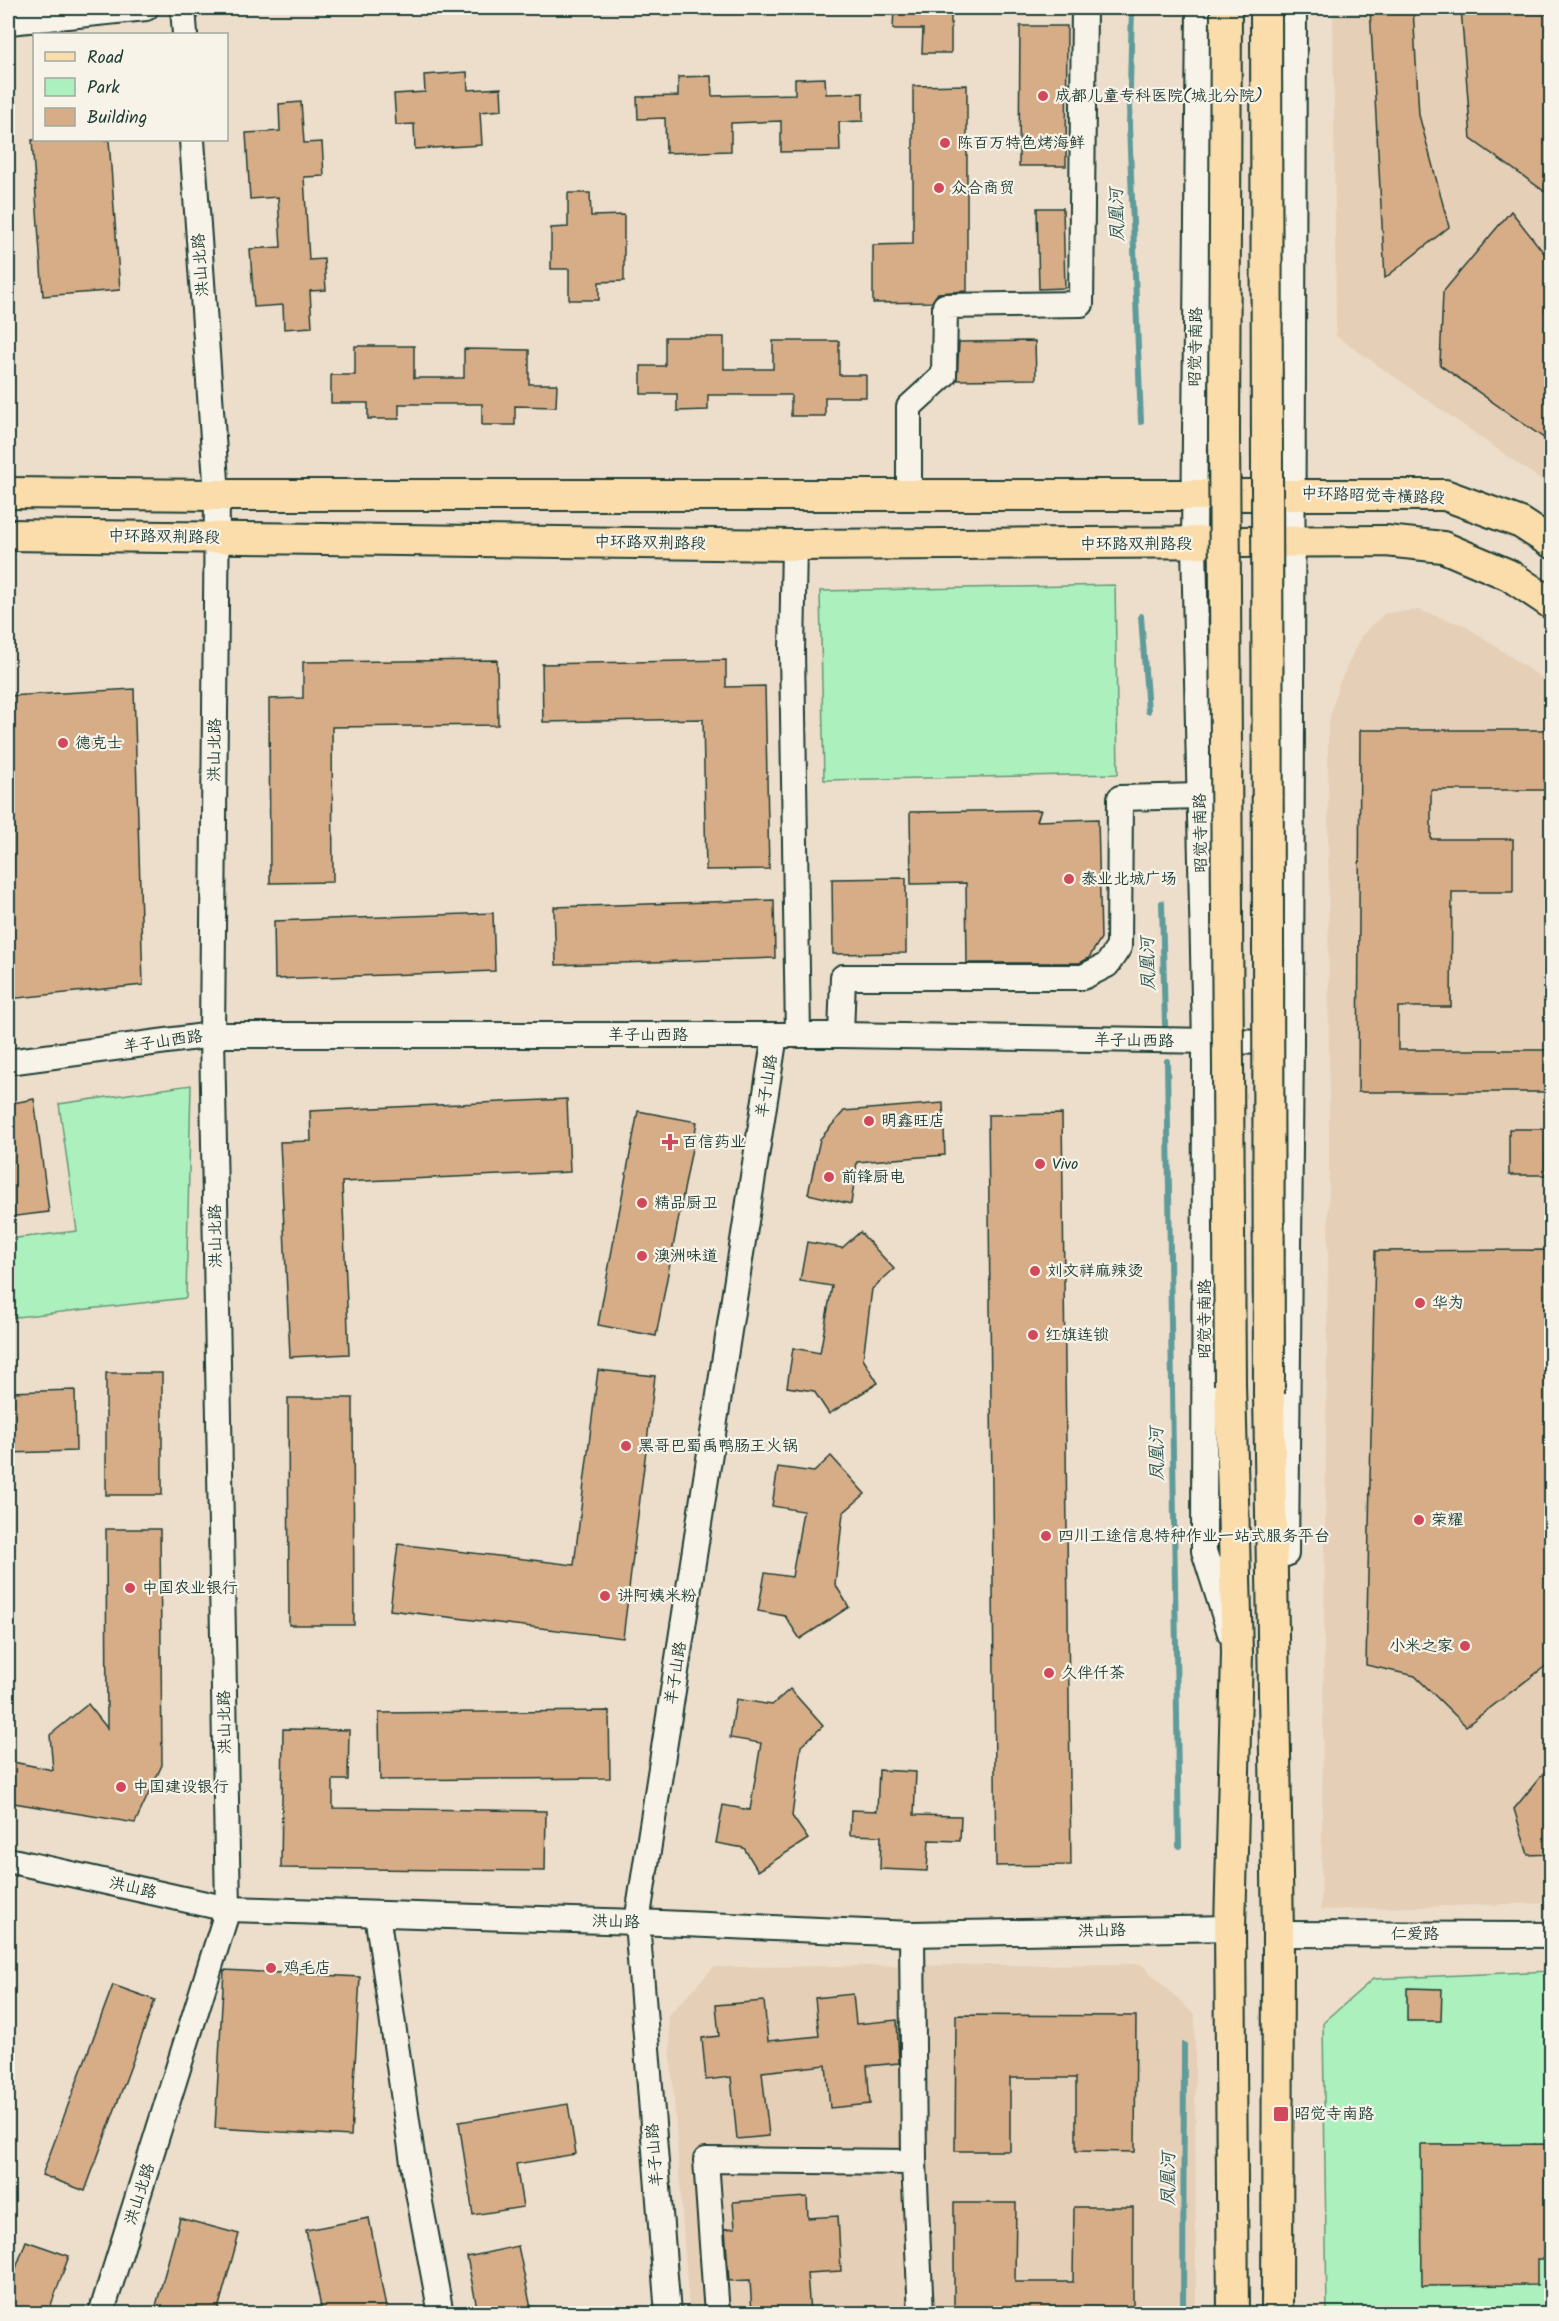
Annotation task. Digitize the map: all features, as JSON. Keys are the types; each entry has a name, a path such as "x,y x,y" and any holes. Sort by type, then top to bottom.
{"main road":[{"name":"昭觉寺南路","path":"1226,8 1224,432 1230,1385 1237,1653 1230,1928 1233,2313"},
{"path":"1266,8 1269,1394 1278,1934 1277,2313"},
{"path":"8,493 909,497 1195,496 1292,493"},
{"name":"中环路昭觉寺横路段","path":"1292,493 1445,495 1521,523 1551,543"},
{"name":"中环路双荆路段","path":"8,535 794,545 1194,544 1292,541"},
{"path":"1292,541 1386,542 1443,547 1509,575 1551,604"}],"street":[{"path":"9,22 146,8"},
{"path":"183,8 184,33"},
{"path":"909,497 909,407 944,375 945,306 1081,304 1084,8"},
{"name":"昭觉寺南路","path":"1199,8 1194,544 1205,1043 1204,1551 1237,1653"},
{"path":"1273,1654 1286,1555 1291,1042 1294,8"},
{"name":"洪山北路","path":"101,2313 228,1909 212,1035 218,537 192,141"},
{"name":"羊子山路","path":"668,2313 637,1922 786,1035 794,545"},
{"path":"841,1035 843,977 1083,977 1107,965 1119,947 1120,798 1200,796"},
{"name":"羊子山西路","path":"8,1062 212,1035 841,1035 1205,1043 1291,1042"},
{"name":"洪山路","path":"8,1860 228,1909 637,1922 912,1934 1230,1928"},
{"path":"377,1914 415,2176 441,2313"},
{"path":"912,1934 914,2162 921,2313"},
{"name":"仁爱路","path":"1278,1934 1551,1935"},
{"path":"717,2313 706,2160 914,2162"}],"shaded area":[{"path":"1333,8 1551,8 1551,487 1336,336"},
{"path":"1418,610 1464,625 1551,684 1551,1903 1321,1910 1329,1159 1328,725 1338,686 1361,636 1385,613"},
{"path":"1141,1964 1195,2015 1196,2313 689,2313 668,2016 714,1967"}],"green space":[{"path":"1115,585 1118,774 824,780 820,591"},
{"path":"191,1085 186,1298 8,1318 8,1239 77,1231 59,1104"},
{"path":"1551,1971 1551,2313 1327,2313 1323,2023 1373,1979"}],"building":[{"path":"894,8 951,8 951,53 922,53 923,29 893,29"},
{"path":"1370,8 1413,8 1419,115 1449,227 1385,278"},
{"path":"1461,8 1537,8 1551,18 1551,196 1471,139"},
{"name":"成都儿童专科医院(城北分院)","path":"1020,26 1067,26 1066,166 1019,166"},
{"path":"467,72 468,90 501,88 502,110 480,112 482,145 415,149 414,124 396,125 394,94 425,92 424,75"},
{"path":"711,76 712,96 795,94 795,79 825,78 826,94 863,93 863,121 839,122 840,151 781,152 781,121 731,123 731,151 666,153 665,118 638,119 637,97 678,96 678,77"},
{"path":"967,85 967,291 938,293 932,302 873,303 873,245 913,244 913,86"},
{"path":"301,102 304,143 322,142 324,176 304,177 309,260 324,259 326,290 310,291 312,327 284,329 283,305 254,307 250,249 281,247 278,197 250,199 246,133 280,131 279,104"},
{"path":"32,140 109,141 120,290 43,296"},
{"path":"568,193 590,193 591,216 624,215 624,281 599,282 599,300 569,300 569,269 551,269 551,228 568,227"},
{"path":"1037,208 1063,208 1065,288 1039,289"},
{"path":"1511,211 1551,262 1551,288 1545,310 1551,315 1551,443 1440,365 1443,292"},
{"path":"665,337 724,337 724,369 773,369 773,341 839,341 839,375 866,375 866,397 825,397 825,416 791,416 791,395 708,395 708,410 677,411 677,394 641,394 641,366 665,366"},
{"path":"1035,341 1036,379 957,380 959,342"},
{"path":"355,346 414,346 414,378 464,378 464,349 529,350 529,384 557,384 556,407 515,406 515,425 482,425 482,404 399,404 399,419 368,419 368,403 331,403 331,375 355,375"},
{"path":"497,660 498,725 332,727 333,882 270,883 269,699 303,698 303,662"},
{"path":"726,660 726,687 765,686 769,869 706,870 703,719 543,722 542,664"},
{"path":"134,689 143,985 8,999 8,696"},
{"path":"1360,730 1551,730 1551,790 1431,790 1431,839 1513,839 1513,892 1452,892 1451,1007 1398,1007 1398,1050 1551,1050 1551,1092 1358,1092"},
{"path":"1041,810 1037,821 1098,819 1101,938 1089,958 1080,963 967,963 966,883 911,884 910,812"},
{"path":"906,878 906,953 833,954 832,879"},
{"path":"774,900 775,958 556,965 554,907"},
{"path":"493,913 495,971 275,979 274,921"},
{"path":"34,1099 49,1212 8,1217 8,1104"},
{"path":"567,1099 570,1172 342,1182 349,1354 290,1357 280,1142 311,1141 310,1111"},
{"path":"943,1103 945,1155 857,1162 851,1204 808,1194 820,1139 844,1111"},
{"path":"638,1111 697,1122 656,1336 598,1325"},
{"path":"1062,1114 1071,1865 996,1866 988,1115"},
{"path":"1509,1129 1546,1129 1545,1175 1509,1175"},
{"path":"860,1232 894,1269 872,1289 863,1359 878,1383 829,1414 814,1391 787,1387 793,1348 820,1353 832,1286 800,1281 807,1242 842,1248"},
{"path":"1551,1250 1551,1662 1466,1726 1415,1676 1366,1665 1375,1251"},
{"path":"598,1370 655,1376 623,1638 390,1610 398,1544 574,1565"},
{"path":"106,1373 162,1373 162,1495 106,1495"},
{"path":"75,1390 76,1451 8,1453 8,1392"},
{"path":"288,1398 353,1398 354,1625 289,1625"},
{"path":"831,1456 865,1494 843,1513 835,1584 849,1607 800,1639 785,1616 758,1611 765,1573 792,1577 803,1511 772,1506 778,1467 814,1472"},
{"path":"106,1529 160,1529 162,1765 135,1823 8,1802 8,1761 53,1770 50,1735 88,1704 107,1728"},
{"path":"790,1689 823,1726 801,1746 792,1816 808,1839 758,1871 744,1848 716,1843 723,1805 750,1810 761,1743 730,1738 736,1699 772,1705"},
{"path":"609,1711 610,1778 380,1780 379,1713"},
{"path":"283,1729 349,1730 348,1780 333,1780 333,1808 546,1811 545,1871 281,1868"},
{"path":"1551,1764 1551,1854 1528,1855 1514,1809"},
{"path":"879,1770 916,1772 914,1815 961,1816 960,1841 929,1840 927,1871 880,1869 881,1836 850,1835 851,1810 877,1811"},
{"path":"224,1970 360,1977 351,2136 215,2128"},
{"path":"113,1985 155,2000 85,2191 42,2175"},
{"path":"1407,1988 1442,1989 1441,2021 1407,2021"},
{"path":"853,1994 856,2024 897,2020 899,2063 867,2066 870,2104 830,2108 826,2065 762,2072 769,2136 737,2139 731,2077 706,2080 702,2038 719,2036 716,2005 764,2001 768,2041 819,2036 815,1998"},
{"path":"956,2015 1136,2016 1135,2152 1076,2151 1076,2078 1010,2078 1010,2151 955,2151"},
{"path":"568,2104 576,2154 516,2164 523,2207 473,2215 459,2122"},
{"path":"1551,2144 1551,2259 1537,2259 1537,2285 1422,2286 1421,2145"},
{"path":"807,2197 808,2218 838,2216 841,2271 807,2273 810,2313 752,2313 750,2280 729,2281 725,2229 735,2228 733,2202"},
{"path":"954,2203 1016,2203 1015,2282 1073,2282 1074,2207 1133,2207 1133,2313 954,2313"},
{"path":"180,2218 239,2234 217,2313 154,2313"},
{"path":"369,2218 387,2313 322,2313 306,2230"},
{"path":"26,2241 69,2256 48,2313 8,2313 8,2290"},
{"path":"518,2246 532,2313 478,2313 467,2257"}],"waterway":[{"name":"凤凰河","path":"1132,8 1129,125 1141,422"},
{"name":"凤凰河","path":"1141,616 1148,711"},
{"name":"凤凰河","path":"1162,903 1165,1025"},
{"name":"凤凰河","path":"1167,1061 1179,1846"},
{"name":"凤凰河","path":"1183,2314 1184,2045"}],"place":[{"name":"成都儿童专科医院(城北分院)","path":"1043,96"},
{"name":"陈百万特色烤海鲜","path":"945,143"},
{"name":"众合商贸","path":"939,188"},
{"name":"德克士","path":"63,743"},
{"name":"泰业北城广场","path":"1069,879"},
{"name":"明鑫旺店","path":"869,1121"},
{"name":"百信药业","path":"670,1142"},
{"name":"Vivo","path":"1040,1164"},
{"name":"前锋厨电","path":"829,1177"},
{"name":"精品厨卫","path":"642,1203"},
{"name":"澳洲味道","path":"642,1256"},
{"name":"刘文祥麻辣烫","path":"1035,1271"},
{"name":"华为","path":"1420,1303"},
{"name":"红旗连锁","path":"1033,1335"},
{"name":"黑哥巴蜀禹鸭肠王火锅","path":"626,1446"},
{"name":"荣耀","path":"1419,1520"},
{"name":"四川工途信息特种作业一站式服务平台","path":"1046,1536"},
{"name":"中国农业银行","path":"130,1588"},
{"name":"讲阿姨米粉","path":"605,1596"},
{"name":"小米之家","path":"1465,1646"},
{"name":"久伴仟茶","path":"1049,1673"},
{"name":"中国建设银行","path":"121,1787"},
{"name":"鸡毛店","path":"271,1968"},
{"name":"昭觉寺南路","path":"1281,2114"}]}
